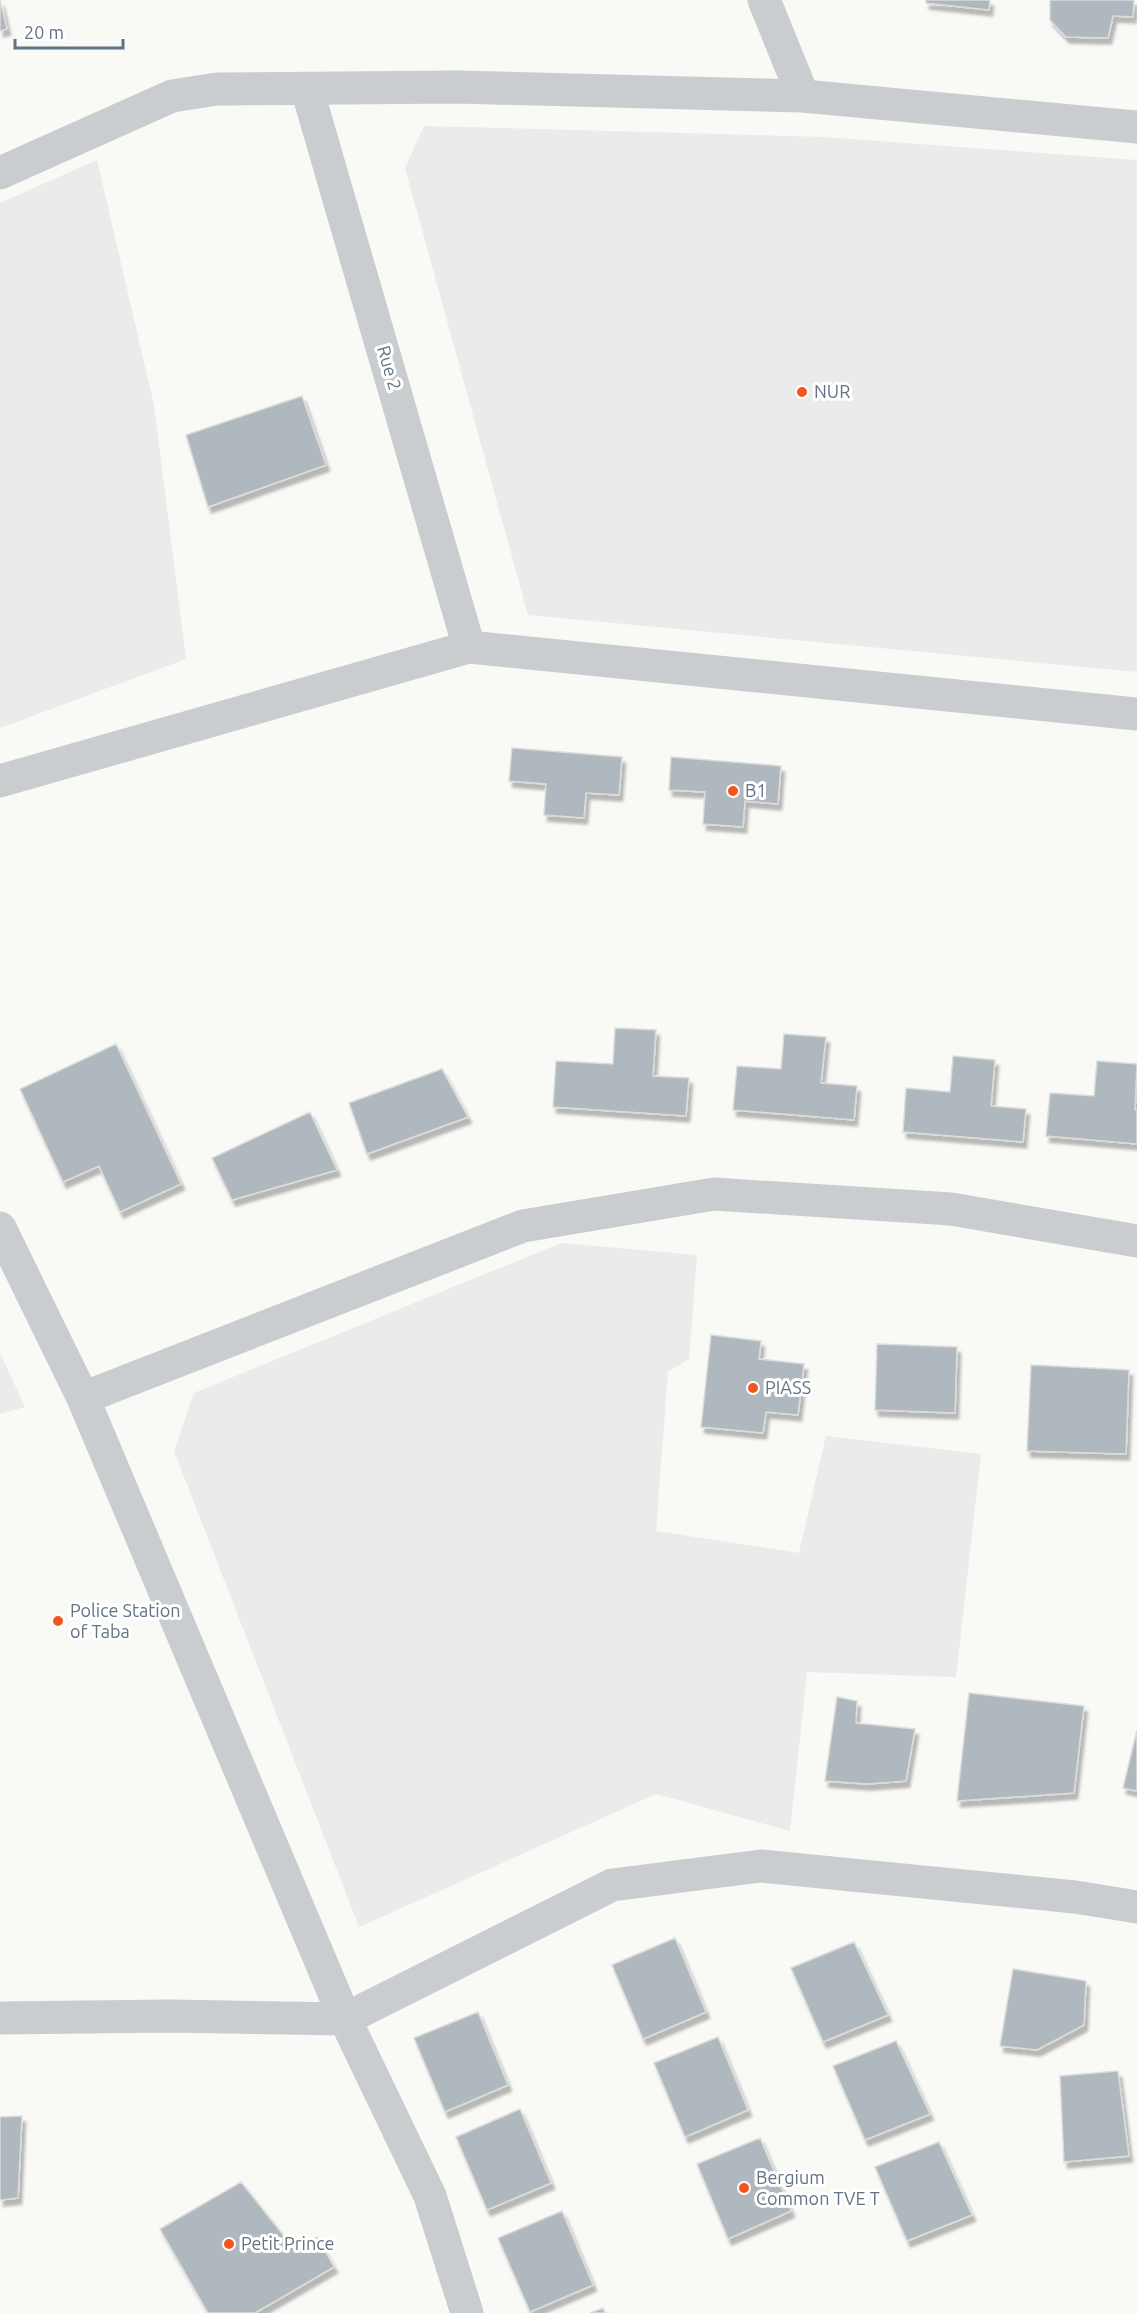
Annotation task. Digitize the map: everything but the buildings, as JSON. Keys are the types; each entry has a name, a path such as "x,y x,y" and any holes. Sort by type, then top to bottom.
{"street":[{"path":"764,0 803,96"},
{"path":"0,173 172,96 217,89 457,87 803,96 1137,127"},
{"name":"Rue 2","path":"307,88 470,647"},
{"path":"0,781 470,647 1137,714"},
{"path":"83,1398 523,1226 714,1194 951,1209 1137,1241"},
{"path":"0,1228 83,1398 345,2019 430,2196 467,2313"},
{"path":"0,2018 170,2016 345,2019 612,1885 762,1866 1075,1897 1137,1907"}],"shaded area":[{"name":"NUR","path":"424,126 823,137 1137,160 1137,672 528,615 405,168"},
{"path":"97,160 154,405 186,659 0,728 0,203"},
{"path":"561,1243 697,1255 689,1359 668,1372 656,1531 799,1553 826,1436 981,1454 956,1677 807,1672 790,1831 656,1794 359,1927 174,1451 194,1393"},
{"path":"0,1353 25,1407 0,1414"}],"place":[{"name":"NUR","path":"802,392"},
{"name":"B1","path":"733,791"},
{"name":"PIASS","path":"753,1388"},
{"name":"Police Station of Taba","path":"58,1621"},
{"name":"Bergium Common TVE T","path":"744,2188"},
{"name":"Petit Prince","path":"229,2244"}]}
